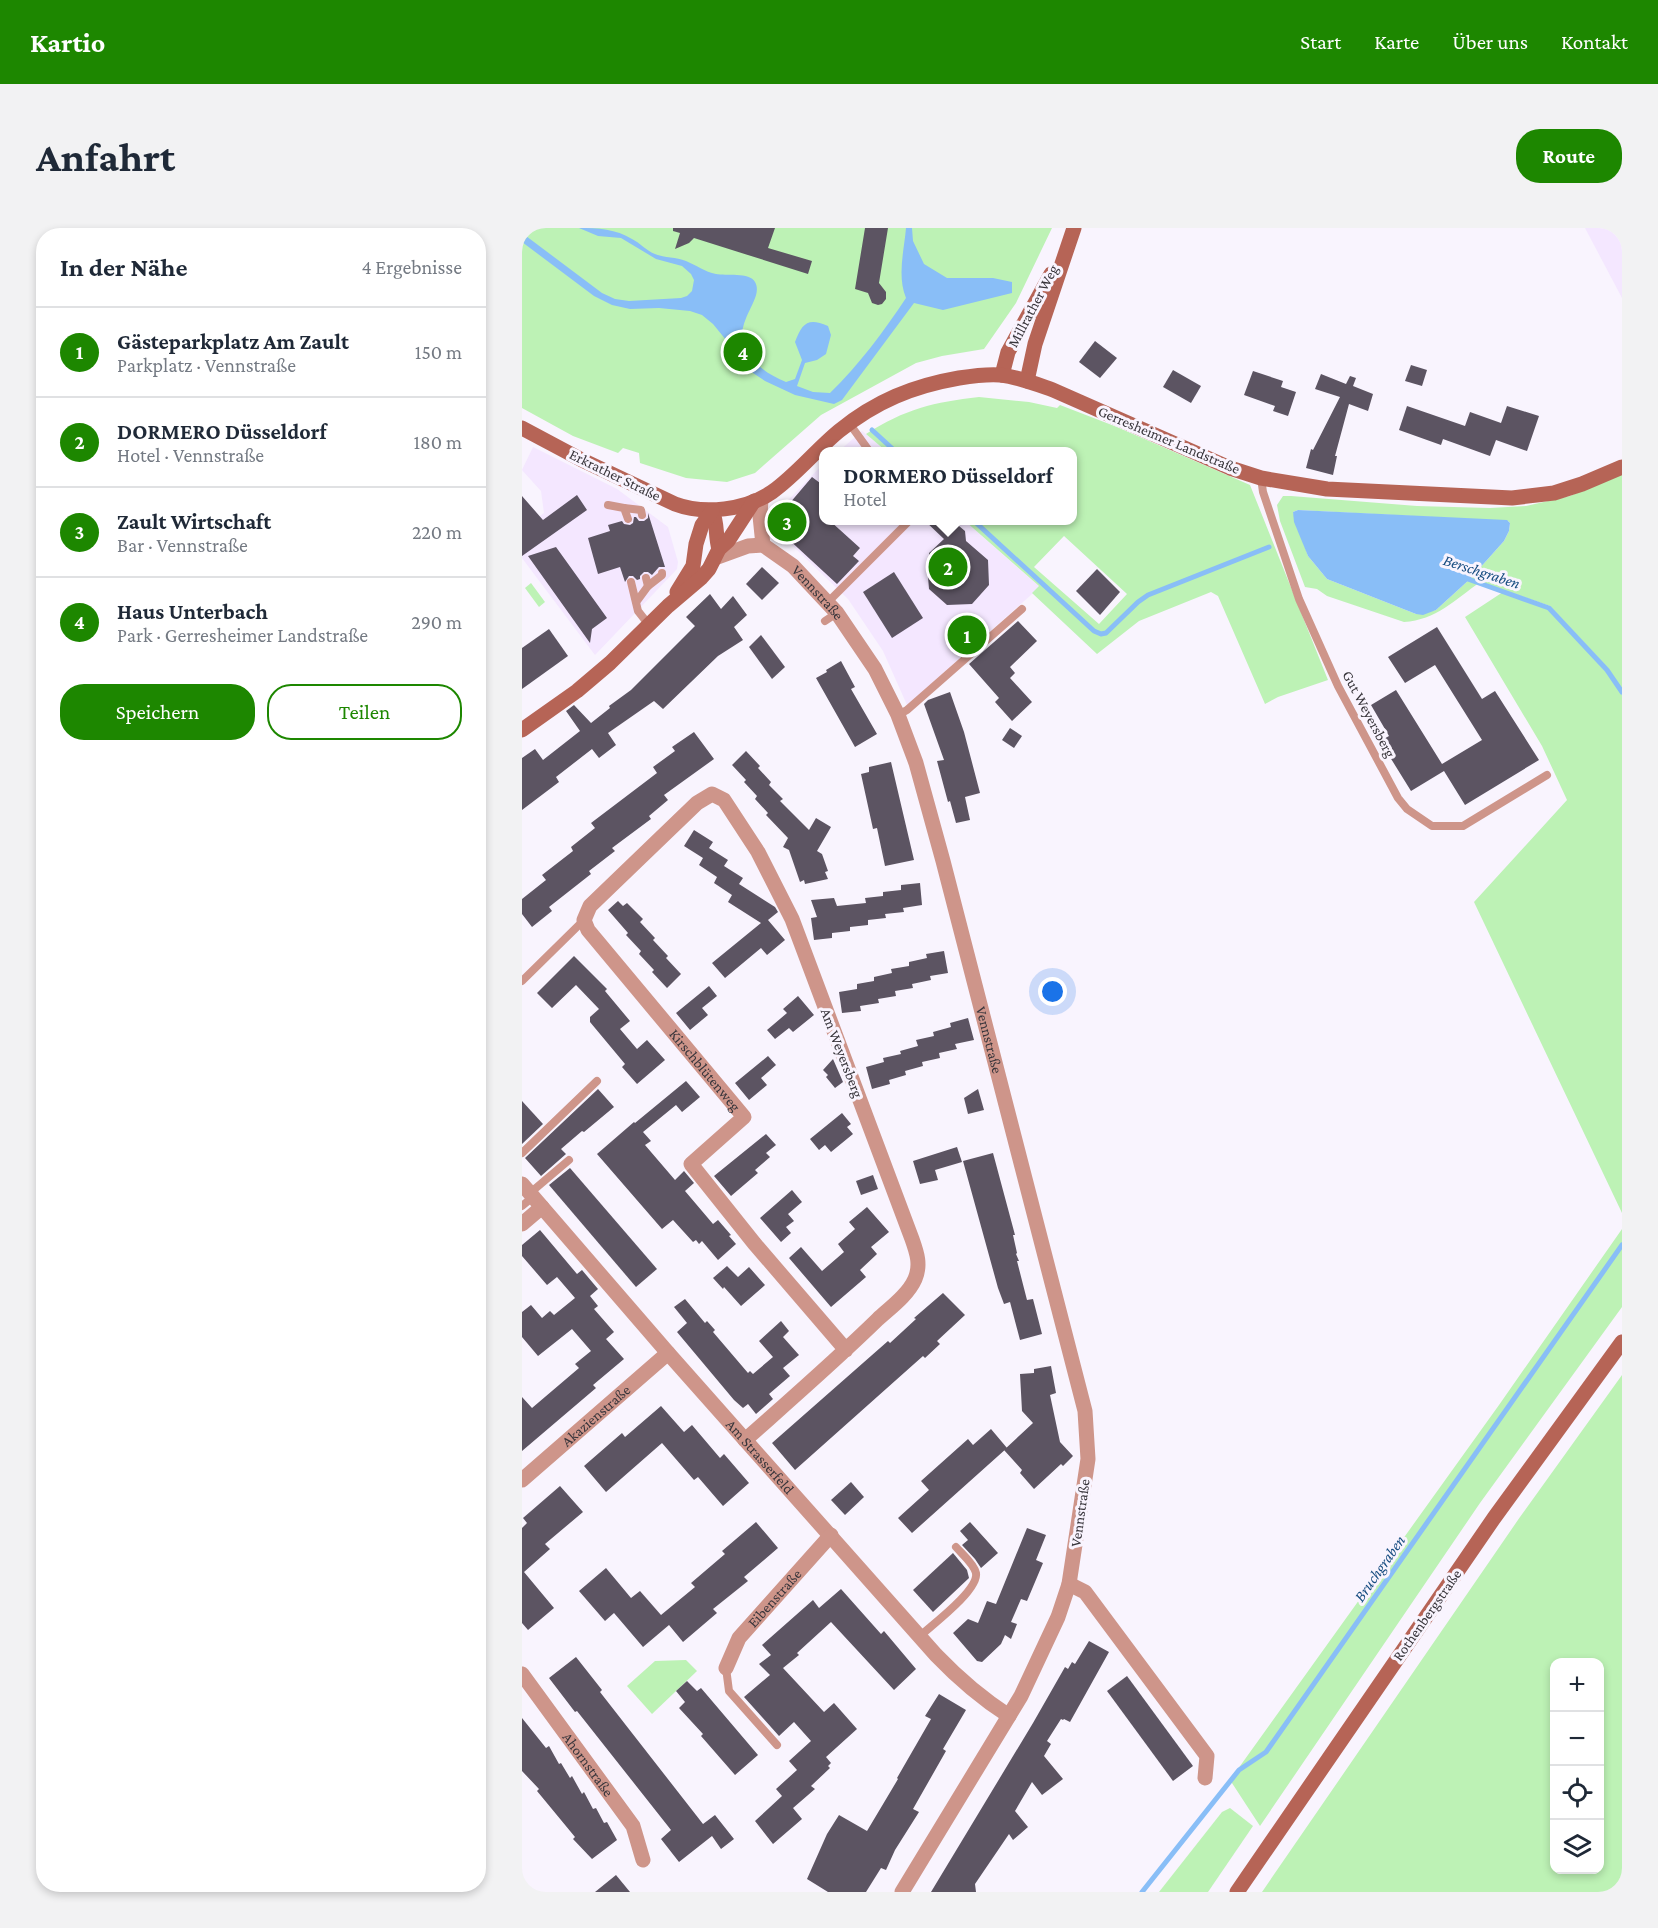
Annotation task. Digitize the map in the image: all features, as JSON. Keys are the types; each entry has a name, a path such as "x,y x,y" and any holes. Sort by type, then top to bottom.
{"main road":[{"name":"Millrather Weg","path":"1002,375 1008,352 1072,234"},
{"name":"Millrather Weg","path":"1027,381 1035,344 1072,234"},
{"name":"Gerresheimer Landstraße","path":"820,447 849,423 879,404 917,387 971,377 1002,375 1061,393 1207,459 1262,478 1327,489 1512,498 1554,493 1622,467"},
{"name":"Erkrather Straße","path":"522,428 582,460 684,507 712,510"},
{"name":"Gerresheimer Landstraße","path":"522,730 577,691 700,579 758,500 783,483 819,448"},
{"name":"Gerresheimer Landstraße","path":"668,606 693,566 702,525 712,510 758,500"},
{"path":"684,507 696,544"},
{"path":"712,510 716,519 717,554"},
{"name":"Rothenbergstraße","path":"1237,1892 1494,1518 1622,1342"}],"street":[{"path":"717,554 748,546 764,545 758,500"},
{"name":"Vennstraße","path":"764,545 793,566 875,669 898,715 916,763 1085,1411 1088,1459 1070,1584 1039,1660 1009,1716 902,1892"},
{"name":"Am Weyersberg","path":"584,920 590,906 697,803 712,794 724,800 758,852 792,919 918,1254 915,1281 905,1293 846,1350 745,1440"},
{"name":"Kirschblütenweg","path":"584,920 588,930 744,1117 691,1164 754,1243 846,1350"},
{"path":"522,1224 530,1197"},
{"name":"Am Strasserfeld","path":"530,1197 960,1680 1009,1716"},
{"name":"Akazienstraße","path":"522,1480 668,1353"},
{"name":"Eibenstraße","path":"726,1668 739,1638 831,1535"},
{"path":"1070,1584 1085,1592 1207,1756 1205,1778"},
{"name":"Ahornstraße","path":"522,1674 633,1826 643,1860"}],"lane":[{"path":"849,423 866,447"},
{"name":"Gut Weyersberg","path":"1262,478 1263,492 1299,599 1338,686 1398,798 1407,809 1432,826 1463,826 1547,776"},
{"path":"608,505 641,510 642,515"},
{"path":"624,508 628,519"},
{"path":"830,612 906,525"},
{"path":"637,601 647,582 662,573"},
{"path":"631,582 638,611 649,625"},
{"path":"898,715 907,710 1022,609"},
{"path":"522,981 584,920"},
{"path":"522,1153 597,1081"},
{"path":"530,1197 569,1160"},
{"path":"920,1636 968,1592 976,1580 973,1566 956,1547"},
{"path":"726,1668 729,1691 777,1745"}],"shaded area":[{"path":"1585,228 1622,228 1622,298"},
{"path":"862,431 881,447 844,447"},
{"path":"533,447 617,489 668,527 678,562 677,569 595,655 522,558 522,529 544,513 541,491 522,470"},
{"path":"819,468 819,525 970,525 1040,587 907,705 883,651 848,599 769,523 771,518"}],"green space":[{"path":"522,228 1052,228 1016,303 984,349 916,363 821,415 755,473 727,482 686,478 640,463 639,453 623,448 618,453 573,436 522,408"},
{"path":"979,397 1029,402 1057,408 1060,405 1117,427 1250,485 1328,680 1278,697 1265,704 1218,596 1211,592 1139,621 1097,654 1032,593 1039,586 970,525 1077,525 1077,447 881,447 866,434 894,418 934,404","holes":["1064,536 1127,594 1099,624 1034,567"]},
{"path":"1622,474 1622,689 1608,668 1550,606 1480,582 1436,613 1404,622 1327,596 1317,589 1305,587 1280,521 1277,505 1283,496 1291,496 1417,506 1490,508 1526,506 1570,496","holes":["1298,510 1508,521 1509,531 1504,541 1470,579 1436,610 1416,614 1327,579 1308,556 1293,512"]},
{"path":"531,583 545,602 539,607 525,588"},
{"path":"1503,592 1549,609 1606,672 1622,695 1622,1213 1474,902 1567,800 1542,746 1465,617"},
{"path":"1622,1229 1622,1307 1480,1503 1260,1826 1230,1780 1499,1405"},
{"path":"1622,1375 1622,1892 1262,1892 1520,1517"},
{"path":"686,1660 697,1671 652,1714 627,1686 655,1661"},
{"path":"1230,1808 1253,1826 1208,1892 1159,1892 1222,1812"}],"water":[{"path":"579,228 613,231 626,236 655,254 682,260 712,273 752,279 757,289 744,326 742,336 745,347 752,359 760,366 786,382 795,379 802,360 795,342 803,326 815,322 828,326 831,335 826,354 817,360 805,363 797,386 813,392 830,393 841,382 871,347 906,298 902,272 906,228 912,228 913,241 924,264 947,278 993,278 1012,282 1012,293 943,310 914,303 842,400 834,404 795,395 753,373 713,324 702,315 690,311 659,308 630,309 612,305 594,296 522,242 522,233 602,293 615,299 629,301 681,298 692,291 694,280 682,266 656,259 621,238 598,236"},
{"path":"1298,510 1507,520 1510,523 1504,541 1470,579 1436,610 1423,615 1327,579 1308,556 1294,522 1293,512"}],"building":[{"path":"673,228 775,228 768,248 812,261 808,274 694,238 689,243 675,249 680,233 673,231"},
{"path":"865,228 888,228 879,283 886,292 886,299 878,305 872,303 868,293 855,289"},
{"path":"1095,341 1117,358 1100,378 1079,362"},
{"path":"1411,365 1427,370 1422,386 1405,381"},
{"path":"1173,370 1201,386 1191,403 1163,387"},
{"path":"1253,371 1283,381 1281,387 1296,392 1288,416 1273,411 1275,406 1244,395"},
{"path":"1321,374 1346,384 1350,376 1356,378 1353,386 1373,394 1368,411 1349,404 1335,456 1337,456 1333,475 1306,468 1311,449 1313,450 1340,397 1315,389"},
{"path":"1407,406 1465,426 1470,412 1501,423 1507,406 1539,416 1527,451 1496,440 1490,456 1443,439 1441,445 1399,430"},
{"path":"812,477 819,482 819,525 835,525 860,548 853,556 859,561 837,584 772,524"},
{"path":"577,495 587,510 522,556 522,496 543,520"},
{"path":"648,513 665,567 659,567 652,575 644,572 637,580 629,576 625,582 620,567 598,574 588,538 610,531 608,525 622,521 630,525 634,517 639,521 644,521 648,518"},
{"path":"929,525 959,526 965,531 966,541 988,560 989,585 972,604 947,605 929,589 927,564 929,553 944,539"},
{"path":"556,547 607,618 592,629 590,643 528,556"},
{"path":"762,567 779,583 762,600 746,584"},
{"path":"1097,569 1120,592 1100,615 1076,591"},
{"path":"894,572 923,618 892,638 863,592"},
{"path":"710,594 721,609 733,596 747,615 734,627 743,640 718,656 663,709 654,701 608,733 616,745 599,758 592,749 556,777 559,782 522,810 522,758 535,749 543,760 580,731 566,711 574,705 591,723 631,690 695,626 686,617"},
{"path":"1018,621 1037,641 1010,667 1015,673 1010,678 1032,702 1012,721 995,702 999,698 969,664"},
{"path":"1437,627 1482,699 1495,691 1539,760 1465,805 1444,771 1411,791 1380,741 1389,736 1371,705 1396,690 1442,764 1482,740 1435,665 1405,683 1388,657"},
{"path":"549,629 568,656 522,689 522,648"},
{"path":"761,635 785,667 772,679 749,647"},
{"path":"841,661 855,687 851,689 877,734 855,747 816,678"},
{"path":"950,692 964,732 980,793 965,797 970,820 956,823 937,761 944,760 924,704 928,700"},
{"path":"1010,728 1022,736 1014,748 1002,740"},
{"path":"694,732 714,759 664,795 668,800 649,816 651,819 612,848 615,851 589,871 591,874 549,907 552,911 532,927 522,914 522,899 546,880 542,875 573,851 571,847 595,828 591,823 657,773 653,767 675,751 672,747"},
{"path":"746,751 771,782 769,785 783,799 780,801 809,830 816,818 831,827 817,851 822,854 828,871 825,872 828,879 805,884 804,880 800,882 789,850 783,847 788,838 766,815 768,813 755,799 757,796 732,765"},
{"path":"891,762 914,860 885,866 877,828 873,829 861,774 869,772 869,767"},
{"path":"694,830 713,842 709,848 728,860 724,866 743,878 739,884 775,907 778,912 768,920 785,940 767,955 761,948 725,978 712,963 761,923 728,902 732,895 714,883 717,877 699,865 703,858 684,846"},
{"path":"920,883 922,905 903,908 904,912 885,914 886,918 868,920 868,925 850,927 850,931 832,933 832,938 814,940 811,918 817,917 811,900 834,898 837,906 866,903 865,898 883,896 883,892 901,890 901,885"},
{"path":"618,901 623,906 627,903 643,919 640,922 668,956 666,958 681,974 667,988 652,972 654,970 639,954 641,951 608,910"},
{"path":"944,951 948,973 930,976 931,980 912,984 913,988 895,991 896,996 878,999 879,1003 860,1006 861,1011 842,1013 839,992 857,989 857,984 874,981 874,977 892,973 891,969 909,966 909,962 927,958 926,954"},
{"path":"574,956 607,989 605,991 630,1021 620,1029 637,1049 647,1040 665,1060 637,1084 622,1067 625,1064 590,1022 590,1017 599,1009 576,985 552,1008 537,993"},
{"path":"709,986 717,996 702,1008 708,1015 690,1030 676,1013"},
{"path":"798,996 814,1015 793,1032 789,1028 775,1039 767,1030 787,1013 783,1009"},
{"path":"968,1018 974,1040 955,1044 957,1049 939,1053 940,1058 922,1062 923,1066 905,1071 906,1075 889,1080 890,1084 872,1089 866,1067 884,1062 883,1058 901,1054 900,1051 918,1046 916,1040 934,1036 933,1032 951,1027 950,1023"},
{"path":"768,1056 776,1065 761,1078 767,1085 749,1100 735,1083"},
{"path":"833,1059 843,1082 835,1088 823,1070"},
{"path":"686,1081 700,1097 682,1112 676,1105 643,1132 651,1141 645,1145 675,1180 684,1171 694,1183 685,1191 713,1224 718,1220 731,1235 729,1236 736,1244 718,1260 702,1241 699,1244 696,1240 693,1242 673,1220 662,1229 597,1154"},
{"path":"598,1089 614,1107 561,1149 566,1154 541,1176 525,1158"},
{"path":"978,1089 984,1110 968,1114 964,1098"},
{"path":"522,1101 543,1124 522,1144"},
{"path":"842,1113 851,1124 847,1127 853,1134 831,1152 825,1145 819,1150 810,1139"},
{"path":"766,1134 776,1145 766,1153 770,1157 755,1170 758,1173 731,1196 714,1176"},
{"path":"957,1147 962,1162 935,1170 938,1180 920,1184 913,1161"},
{"path":"993,1153 1015,1235 1013,1235 1019,1261 1017,1261 1027,1300 1033,1299 1042,1334 1020,1340 1010,1302 1004,1304 998,1288 963,1161"},
{"path":"570,1168 657,1269 636,1287 549,1185"},
{"path":"873,1175 878,1189 861,1195 856,1181"},
{"path":"792,1190 802,1202 788,1214 794,1221 786,1227 791,1233 781,1242 760,1218"},
{"path":"867,1207 889,1232 871,1247 877,1254 860,1270 866,1277 831,1307 789,1258 801,1247 822,1271 844,1252 838,1244 855,1229 849,1222"},
{"path":"540,1230 577,1274 582,1270 598,1289 590,1296 598,1306 594,1309 614,1332 606,1339 624,1359 593,1385 596,1388 522,1451 522,1397 532,1408 579,1368 575,1364 591,1351 572,1329 538,1356 522,1337 522,1312 531,1305 542,1318 550,1311 554,1315 575,1298 557,1277 547,1285 522,1256 522,1245"},
{"path":"727,1266 738,1277 749,1267 765,1285 741,1306 713,1278"},
{"path":"943,1293 965,1315 937,1341 940,1344 925,1358 923,1356 795,1470 772,1443 888,1341 890,1343"},
{"path":"685,1299 705,1323 707,1321 715,1330 713,1332 748,1373 750,1371 753,1374 773,1357 759,1341 781,1321 789,1331 783,1337 799,1355 783,1368 790,1376 769,1394 773,1399 756,1414 748,1404 743,1408 734,1400 677,1332 687,1323 674,1307"},
{"path":"1051,1366 1056,1393 1050,1395 1060,1442 1073,1456 1034,1489 1020,1473 1022,1470 1004,1450 1033,1423 1022,1411 1020,1374 1034,1373 1034,1369"},
{"path":"661,1406 684,1432 692,1425 720,1458 724,1454 749,1483 723,1506 698,1477 694,1480 662,1443 606,1492 584,1466 622,1433 625,1437"},
{"path":"991,1429 1007,1448 912,1533 898,1518 929,1490 921,1481 968,1439 973,1445"},
{"path":"851,1482 864,1497 845,1515 831,1500"},
{"path":"560,1486 583,1512 545,1544 550,1549 524,1572 554,1608 528,1630 522,1623 522,1528 527,1523 523,1518"},
{"path":"756,1522 778,1548 744,1577 748,1581 713,1609 717,1613 683,1642 669,1625 643,1647 614,1613 605,1621 579,1591 606,1568 631,1598 640,1591 661,1615 695,1587 691,1583 725,1554 722,1551"},
{"path":"970,1522 998,1553 981,1568 962,1545 968,1540 960,1531"},
{"path":"1027,1528 1046,1535 1036,1560 1043,1563 1027,1601 1021,1599 1011,1622 1017,1624 1011,1639 1005,1635 1001,1644 982,1662 977,1661 953,1633 968,1619 978,1623 987,1601 996,1604"},
{"path":"953,1553 967,1570 969,1578 933,1612 913,1590"},
{"path":"841,1589 881,1634 884,1631 916,1669 894,1690 831,1622 783,1668 824,1712 834,1703 857,1729 826,1757 831,1763 828,1766 830,1768 811,1786 815,1789 793,1808 802,1819 773,1844 755,1821 782,1796 776,1789 797,1770 789,1761 811,1741 794,1722 779,1736 744,1697 770,1675 759,1664 771,1655 762,1645 813,1600 819,1608"},
{"path":"1089,1641 1109,1652 1070,1722 1061,1719 1047,1741 1051,1744 1044,1756 1063,1779 1042,1795 1032,1782 1015,1811 1028,1827 1013,1840 1009,1834 975,1884 976,1892 931,1892 1065,1667 1068,1669 1072,1662 1075,1664"},
{"path":"576,1657 602,1690 600,1692 703,1824 715,1815 734,1839 721,1849 712,1836 679,1862 661,1839 671,1830 549,1678"},
{"path":"1127,1676 1193,1766 1173,1781 1107,1691"},
{"path":"687,1681 697,1691 701,1688 758,1755 735,1775 679,1708 685,1702 676,1691"},
{"path":"939,1694 966,1710 943,1749 946,1751 913,1809 919,1812 895,1850 886,1870 881,1868 866,1892 828,1892 807,1879 827,1834 839,1815 867,1831 931,1719 925,1716"},
{"path":"522,1718 546,1748 549,1746 559,1764 561,1763 570,1778 572,1776 582,1794 584,1792 593,1809 596,1808 604,1823 607,1822 617,1840 592,1859 573,1839 575,1837 537,1791 539,1789 522,1771"},
{"path":"616,1875 630,1892 595,1892"}],"waterway":[{"name":"Berschgraben","path":"872,430 891,447"},
{"name":"Berschgraben","path":"978,525 1094,631 1101,634 1106,633 1148,595 1269,547"},
{"name":"Berschgraben","path":"1465,578 1549,608 1607,670 1622,692"},
{"name":"Bruchgraben","path":"1142,1892 1239,1770 1266,1752 1622,1245"}],"place":[{"name":"Haus Unterbach","path":"743,352"},
{"name":"Zault Wirtschaft","path":"787,522"},
{"name":"DORMERO Düsseldorf","path":"948,567"},
{"name":"Gästeparkplatz Am Zault","path":"967,635"}]}
